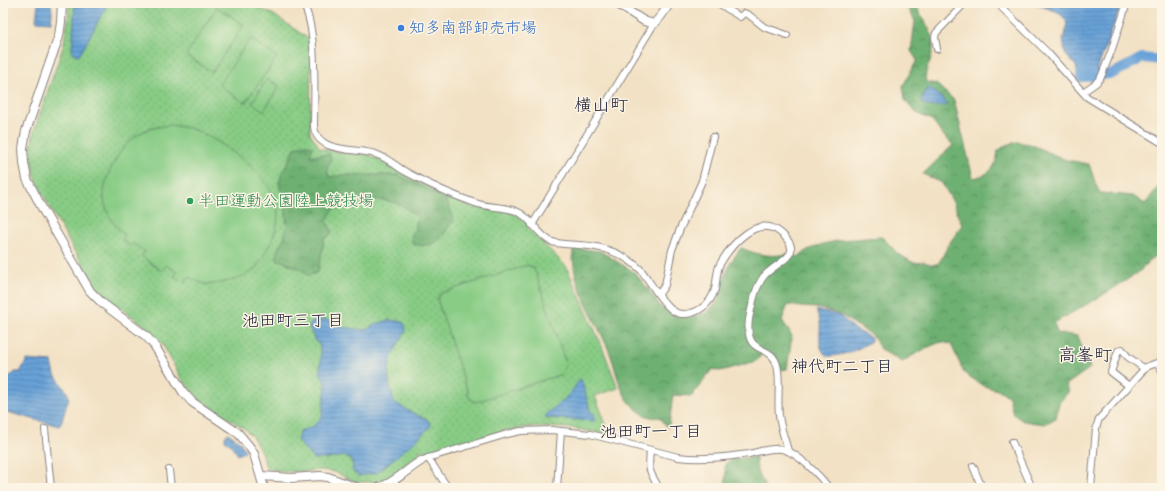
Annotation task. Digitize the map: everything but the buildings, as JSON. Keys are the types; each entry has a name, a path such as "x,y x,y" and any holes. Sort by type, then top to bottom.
{"street":[{"path":"62,3 59,36 26,131 23,148 24,163 28,179 40,205 90,291 102,303 146,336 154,345 183,392 192,402 238,433 254,454 264,488"},
{"path":"302,3 310,20 314,55 314,128 319,140 330,146 367,152 380,156 417,178 476,204 488,207 506,208 516,211 524,216 538,232 552,241 566,244 595,246 622,256 640,269 670,309 675,313 682,314 695,312 710,300 715,290 720,265 739,239 748,232 755,228 769,227 781,233 790,244 792,250 781,264 764,277 757,288 749,320 748,335 751,342 770,354 777,364 779,421 788,451"},
{"path":"616,3 644,21 654,24"},
{"path":"532,225 654,24 670,3"},
{"path":"718,3 740,17 744,13 749,15 764,27 787,35"},
{"path":"937,49 935,37 936,33 965,3"},
{"path":"997,3 1047,52 1087,97 1162,143"},
{"path":"1083,92 1096,83 1101,77 1127,3"},
{"path":"659,294 665,285 672,250 702,181 713,137"},
{"path":"1129,386 1111,372 1118,351 1122,349 1124,350 1128,357 1145,370"},
{"path":"1091,488 1097,422 1102,414 1145,370 1146,367 1160,362 1162,371"},
{"path":"45,429 51,488"},
{"path":"378,488 386,486 424,460 507,434 529,431 561,431 590,434 678,457 690,458 733,456 775,449 788,451 817,474 829,488"},
{"path":"557,488 561,431"},
{"path":"1012,442 1032,488"},
{"path":"650,450 648,467 659,488"},
{"path":"424,460 448,488"},
{"path":"973,466 982,488"},
{"path":"169,470 171,488"},
{"path":"261,476 292,478 320,476 328,477 357,488"}],"green space":[{"path":"69,3 249,3 274,15 309,39 311,56 310,133 320,148 331,151 367,154 382,161 415,181 476,209 478,205 512,213 524,219 529,224 527,227 566,266 601,344 618,388 595,396 610,435 572,428 530,427 504,431 423,455 424,451 421,450 417,457 388,478 378,482 356,482 334,472 321,470 295,472 267,469 261,452 252,436 245,429 200,400 181,378 162,343 144,325 108,299 98,289 73,249 42,193 35,176 31,147 34,131 63,47 68,20"},
{"path":"905,3 920,3 918,10 930,31 933,42 932,55 926,72 926,82 936,84 954,100 973,178 988,173 996,162 998,151 1006,145 1017,142 1030,144 1066,160 1089,164 1100,193 1133,196 1145,204 1162,182 1162,252 1149,261 1139,272 1103,295 1054,323 1057,333 1078,336 1090,368 1066,385 1069,391 1059,403 1056,418 1045,424 1023,421 1013,414 1009,397 1001,391 984,386 964,373 951,344 942,342 938,343 902,362 880,349 873,336 841,315 818,308 788,305 782,320 792,336 787,369 782,370 776,358 766,350 756,361 719,371 712,369 692,396 673,395 668,428 660,417 652,417 641,413 632,405 624,394 609,351 580,289 573,262 573,248 600,251 634,272 660,306 670,313 686,318 706,313 717,302 723,281 731,262 741,248 766,255 784,255 791,253 798,257 806,251 826,243 849,239 882,237 898,254 914,263 924,262 933,265 939,263 949,244 962,225 953,202 942,183 923,174 953,145 940,132 932,120 914,111 905,100 903,86 917,60 911,51 915,21"},
{"path":"217,7 244,25 212,72 186,55"},
{"path":"250,39 277,57 245,103 219,85"},
{"path":"267,79 279,86 264,111 252,103"},
{"name":"半田運動公園陸上競技場","path":"168,125 195,130 218,142 244,160 265,182 273,193 278,210 275,233 259,263 248,274 230,281 216,284 205,284 188,277 185,283 174,276 177,272 166,265 162,271 141,256 145,252 133,243 130,246 122,240 125,235 111,219 104,199 104,190 110,171 121,152 135,137 142,132"},
{"path":"305,144 313,147 310,156 329,154 331,159 327,169 329,177 343,175 398,175 446,199 453,221 442,237 434,243 427,245 416,245 413,244 411,237 418,218 399,204 381,200 360,199 342,204 334,209 326,221 331,229 331,234 324,240 318,272 308,276 302,270 277,259 277,251 284,238 287,224 285,204 279,184 281,176 295,148"},
{"path":"528,265 534,268 566,364 562,374 476,402 470,399 437,299 441,293"},
{"path":"756,457 757,472 764,483 764,488 726,488 725,464 732,459"}],"water":[{"path":"38,3 51,3 51,22 36,21"},
{"path":"75,3 108,3 79,55 76,55 72,51"},
{"path":"1036,3 1121,3 1096,73 1078,75 1076,66 1065,54 1063,39 1067,28 1066,20 1058,12"},
{"path":"928,88 933,90 947,103 947,105 927,106 921,102 922,97"},
{"path":"817,310 840,316 856,330 871,338 871,341 850,352 827,356 820,344 820,322"},
{"path":"328,320 340,327 366,330 374,325 389,320 404,323 406,331 395,350 390,365 389,381 394,402 428,420 431,426 413,443 376,473 359,476 353,472 352,461 345,456 326,459 313,459 297,440 300,431 313,427 322,416 326,385 320,372 321,356 319,344 315,341 309,327 312,322"},
{"path":"27,360 52,362 55,375 67,392 69,397 61,424 59,426 3,411 3,379 15,372 20,372"},
{"path":"580,379 591,413 594,413 594,421 546,417 546,414 565,398"},
{"path":"228,433 239,441 246,451 238,455 231,445 225,440"}],"waterway":[{"path":"1083,62 1081,77 1114,73 1142,58 1162,60"}],"place":[{"name":"知多南部卸売市場","path":"401,28"},
{"name":"半田運動公園陸上競技場","path":"190,201"}],"district":[{"name":"横山町","path":"601,105"},
{"name":"池田町三丁目","path":"293,320"},
{"name":"高峯町","path":"1085,355"},
{"name":"神代町二丁目","path":"842,366"},
{"name":"池田町一丁目","path":"651,431"}]}
